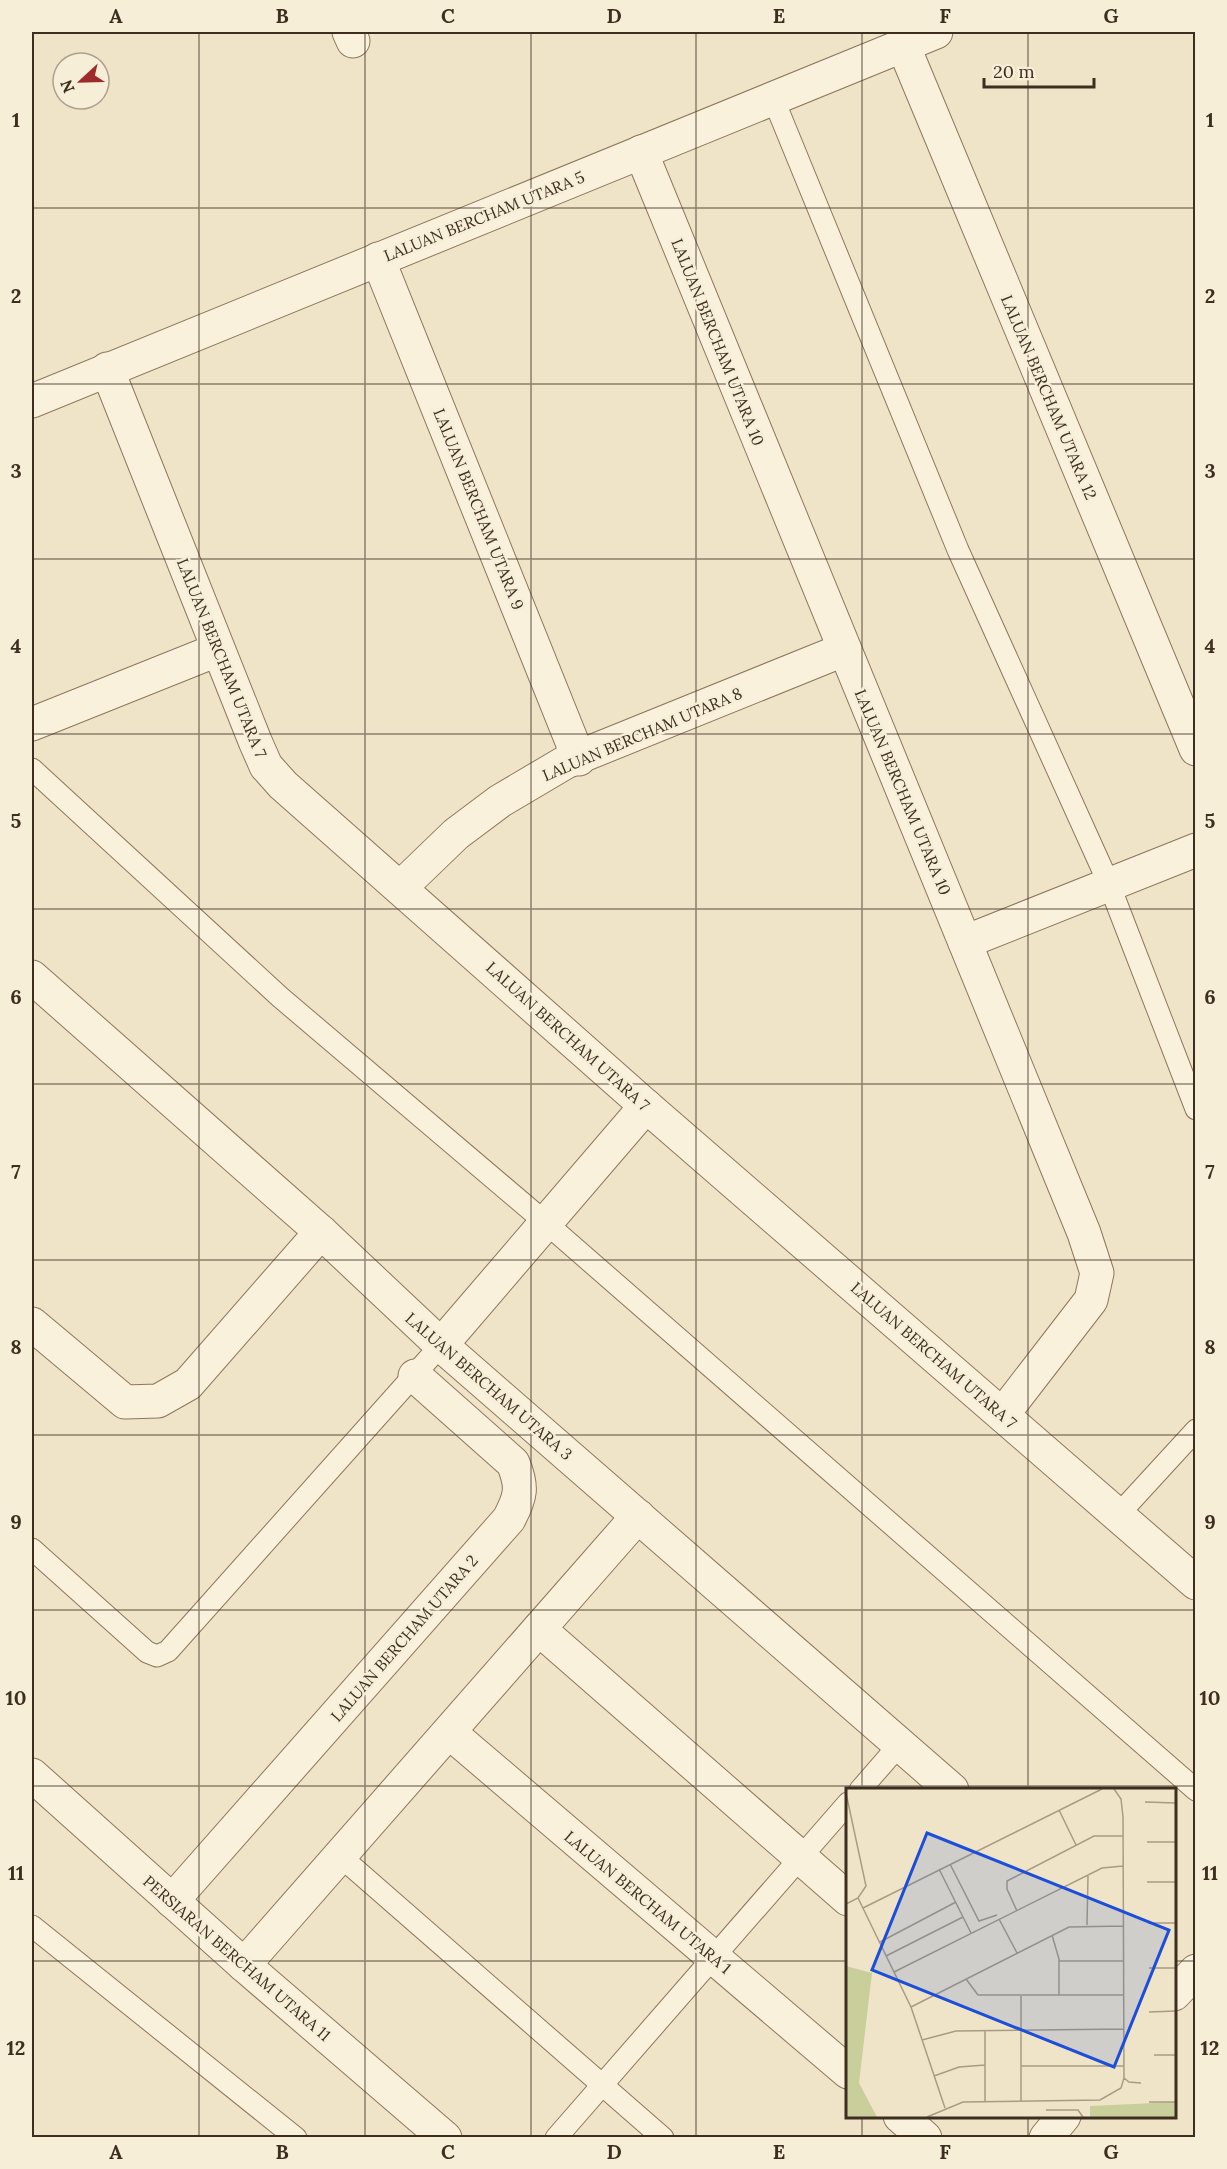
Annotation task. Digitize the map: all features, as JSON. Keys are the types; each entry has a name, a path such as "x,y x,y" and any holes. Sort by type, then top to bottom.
{"street":[{"name":"LALUAN BERCHAM UTARA 5","path":"32,401 936,32"},
{"name":"LALUAN BERCHAM UTARA 12","path":"903,45 1196,749"},
{"name":"LALUAN BERCHAM UTARA 10","path":"641,152 843,650 1084,1233 1097,1273 1091,1300 1003,1414"},
{"name":"LALUAN BERCHAM UTARA 9","path":"378,259 579,759"},
{"name":"LALUAN BERCHAM UTARA 7","path":"107,369 217,650 266,766 283,785 646,1106 1196,1583"},
{"path":"32,724 217,650"},
{"name":"LALUAN BERCHAM UTARA 8","path":"400,888 456,834 500,801 566,762 579,759 843,650"},
{"path":"965,942 1196,850"},
{"name":"LALUAN BERCHAM UTARA 3","path":"32,977 321,1232 441,1345 950,1788"},
{"path":"441,1345 646,1106"},
{"path":"32,1324 125,1402 158,1401 188,1384 321,1232"},
{"name":"LALUAN BERCHAM UTARA 2","path":"172,1901 509,1519 519,1499 520,1481 513,1463 415,1376"},
{"path":"244,1965 638,1516"},
{"path":"540,1629 846,1897"},
{"name":"LALUAN BERCHAM UTARA 1","path":"448,1732 846,2070"},
{"name":"PERSIARAN BERCHAM UTARA 11","path":"32,1775 244,1965 445,2138"},
{"path":"902,2118 925,2138"},
{"path":"1046,2138 1063,2118"}],"lane":[{"path":"773,98 958,550 1109,884 1196,1109"},
{"path":"32,769 280,997 546,1223 1196,1790"},
{"path":"32,1549 147,1652 157,1656 168,1651 441,1345"},
{"path":"1118,1515 1196,1430"},
{"path":"862,1788 900,1744"},
{"path":"556,2138 846,1805"},
{"path":"340,1856 604,2084 663,2138"},
{"path":"32,1926 296,2138"}]}
